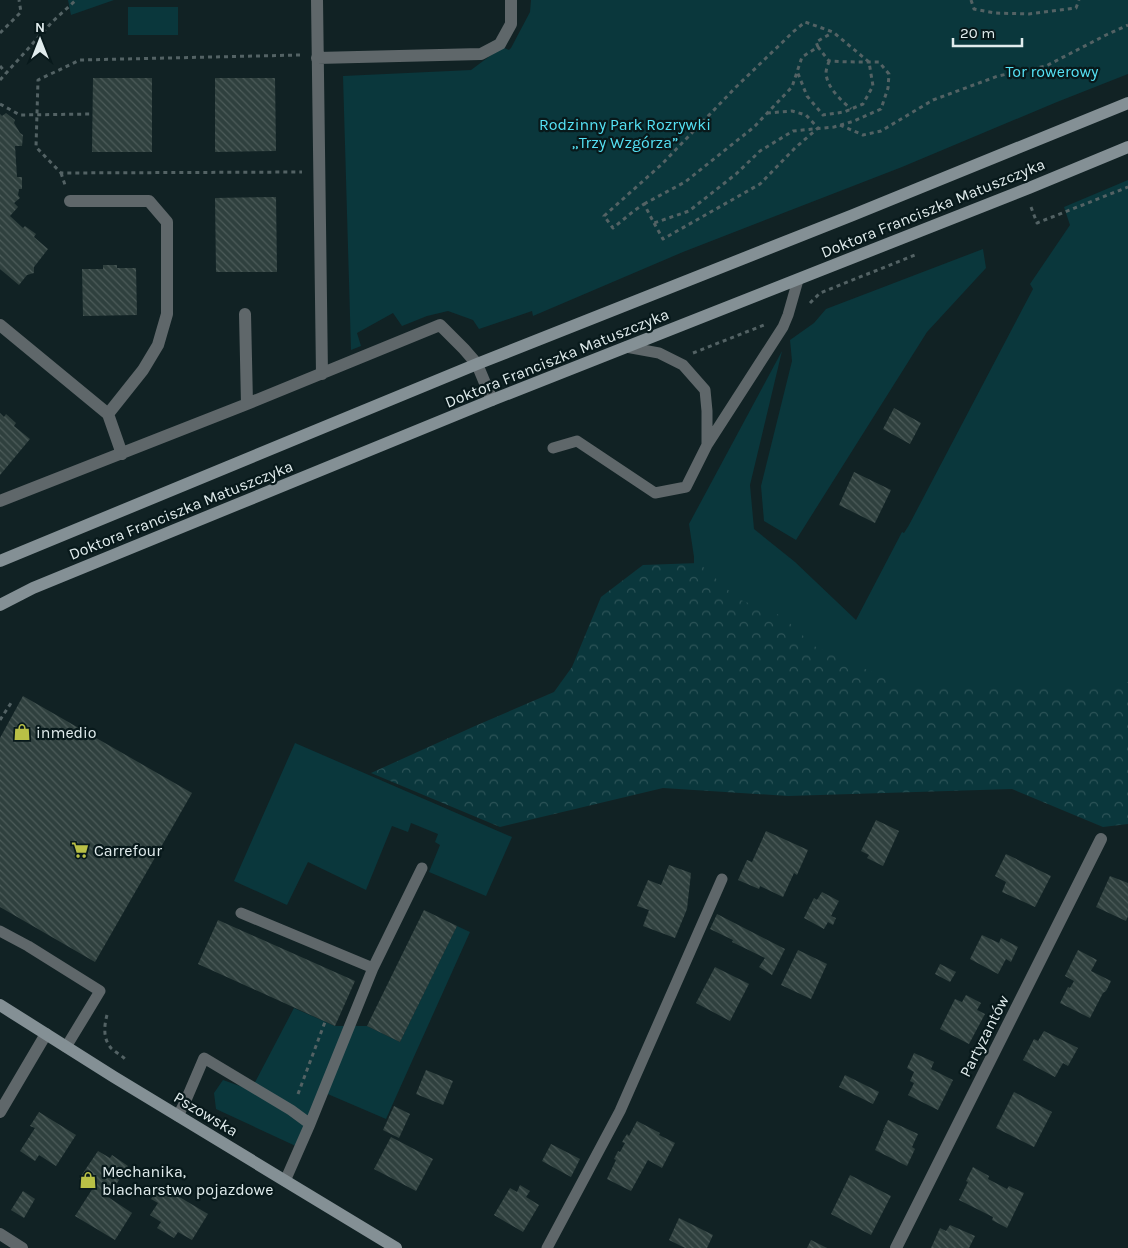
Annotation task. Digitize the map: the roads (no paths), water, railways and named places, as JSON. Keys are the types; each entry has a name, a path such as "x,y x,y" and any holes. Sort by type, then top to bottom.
{"main road":[{"name":"Doktora Franciszka Matuszczyka","path":"0,561 477,364 1128,103"},
{"name":"Doktora Franciszka Matuszczyka","path":"0,605 42,585 492,400 1128,148"},
{"name":"Pszowska","path":"0,1005 178,1116 396,1248"}],"street":[{"path":"317,0 312,56 322,374"},
{"path":"312,56 481,54 500,44 511,24 511,0"},
{"path":"70,201 149,201 167,222 167,314 158,345 143,370 108,414"},
{"path":"245,314 247,404"},
{"path":"0,325 108,414 122,454"},
{"path":"0,502 440,326 477,364 492,400"},
{"name":"Partyzantów","path":"896,1248 1101,839"},
{"path":"0,1112 46,1034"},
{"path":"0,1234 22,1248"}],"lane":[{"path":"553,448 577,441 656,493 686,486 706,445 783,327 798,280"},
{"path":"626,347 659,353 683,365 704,390 707,411 706,445"},
{"path":"285,1181 373,968 422,868"},
{"path":"547,1248 620,1111 722,879"},
{"path":"241,913 373,968"},
{"path":"0,931 28,946 100,991 66,1047"},
{"path":"178,1116 204,1058 291,1110 310,1124"}],"place":[{"name":"inmedio","path":"22,732"},
{"name":"Carrefour","path":"80,850"},
{"name":"Mechanika, blacharstwo pojazdowe","path":"88,1180"}],"park label":[{"name":"Tor rowerowy","path":"1052,71"},
{"name":"Rodzinny Park Rozrywki „Trzy Wzgórza”","path":"625,133"}]}
